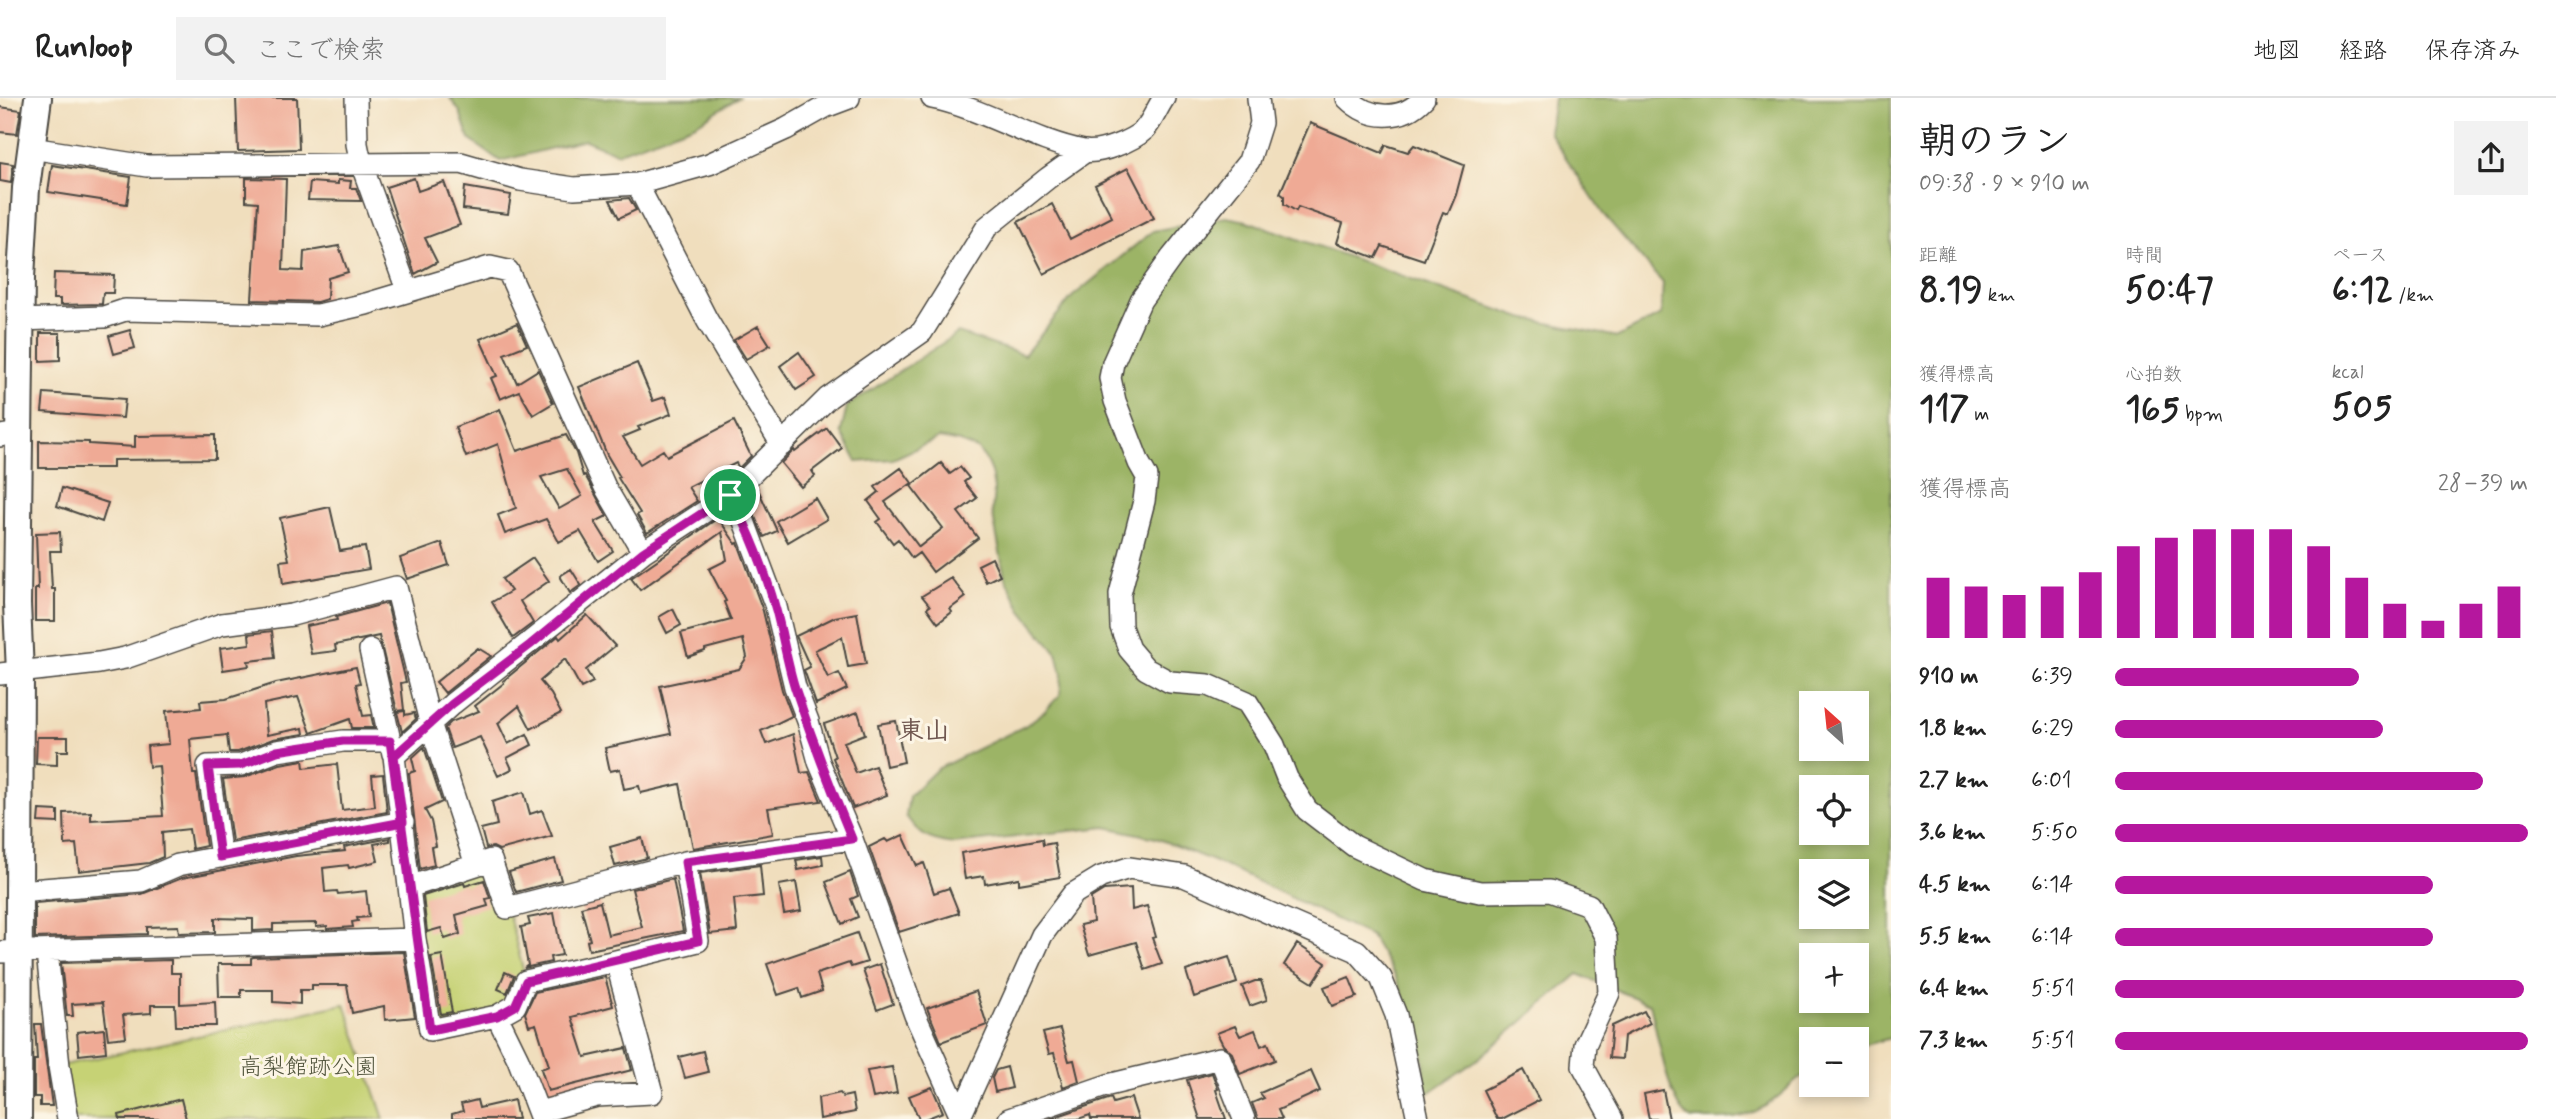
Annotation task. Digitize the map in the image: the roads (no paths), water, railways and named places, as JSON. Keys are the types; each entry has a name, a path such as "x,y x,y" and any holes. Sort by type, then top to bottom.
{"main road":[{"path":"18,1119 9,952 18,891 8,604 9,434 20,320 26,188 38,98"}],"street":[{"path":"356,98 357,144 361,163 407,290"},
{"path":"31,148 148,166 461,163 520,180 574,188 637,184 709,164 849,98"},
{"path":"932,98 1015,129 1086,151 1112,148 1143,130 1164,98"},
{"path":"1258,98 1261,123 1249,161 1141,300 1113,363 1110,378 1115,401 1147,477 1144,501 1120,594 1121,627 1129,649 1146,669 1170,682 1208,685 1247,702 1275,745 1287,778 1307,810 1353,846 1424,880 1480,892 1549,891 1589,905 1606,938 1609,993 1585,1045 1583,1066 1612,1119"},
{"path":"1347,98 1355,106 1380,115 1396,116 1411,109 1423,98"},
{"path":"220,857 208,766 241,765 277,751 343,741 392,749 431,726 452,704 530,645 643,552 730,495 828,398 922,332 987,227 1086,151"},
{"path":"637,184 707,320 782,445"},
{"path":"20,320 104,317 125,310 318,315 366,304 489,267 508,271 605,486 643,552"},
{"path":"730,495 742,516 776,607 795,687 819,762 852,839 915,1015 959,1117"},
{"path":"10,674 125,658 222,624 292,615 396,587 431,726 476,865"},
{"path":"370,650 392,749 403,822 415,939 430,1030 497,1016 515,1006 526,981 698,941 685,862"},
{"path":"18,891 141,881 178,865 403,822"},
{"path":"409,887 491,860 507,908 685,862 852,839"},
{"path":"959,1117 1042,935 1073,894 1101,877 1129,867 1184,876 1357,951 1381,978 1396,1015 1418,1119"},
{"path":"9,952 415,939"},
{"path":"47,952 59,1066 68,1119"},
{"path":"497,1016 540,1115 597,1096 652,1093 616,961"},
{"path":"1009,1119 1108,1085 1220,1058 1244,1119"}],"district":[{"name":"東山","path":"924,730"}],"park label":[{"name":"高梨館跡公園","path":"308,1066"}]}
